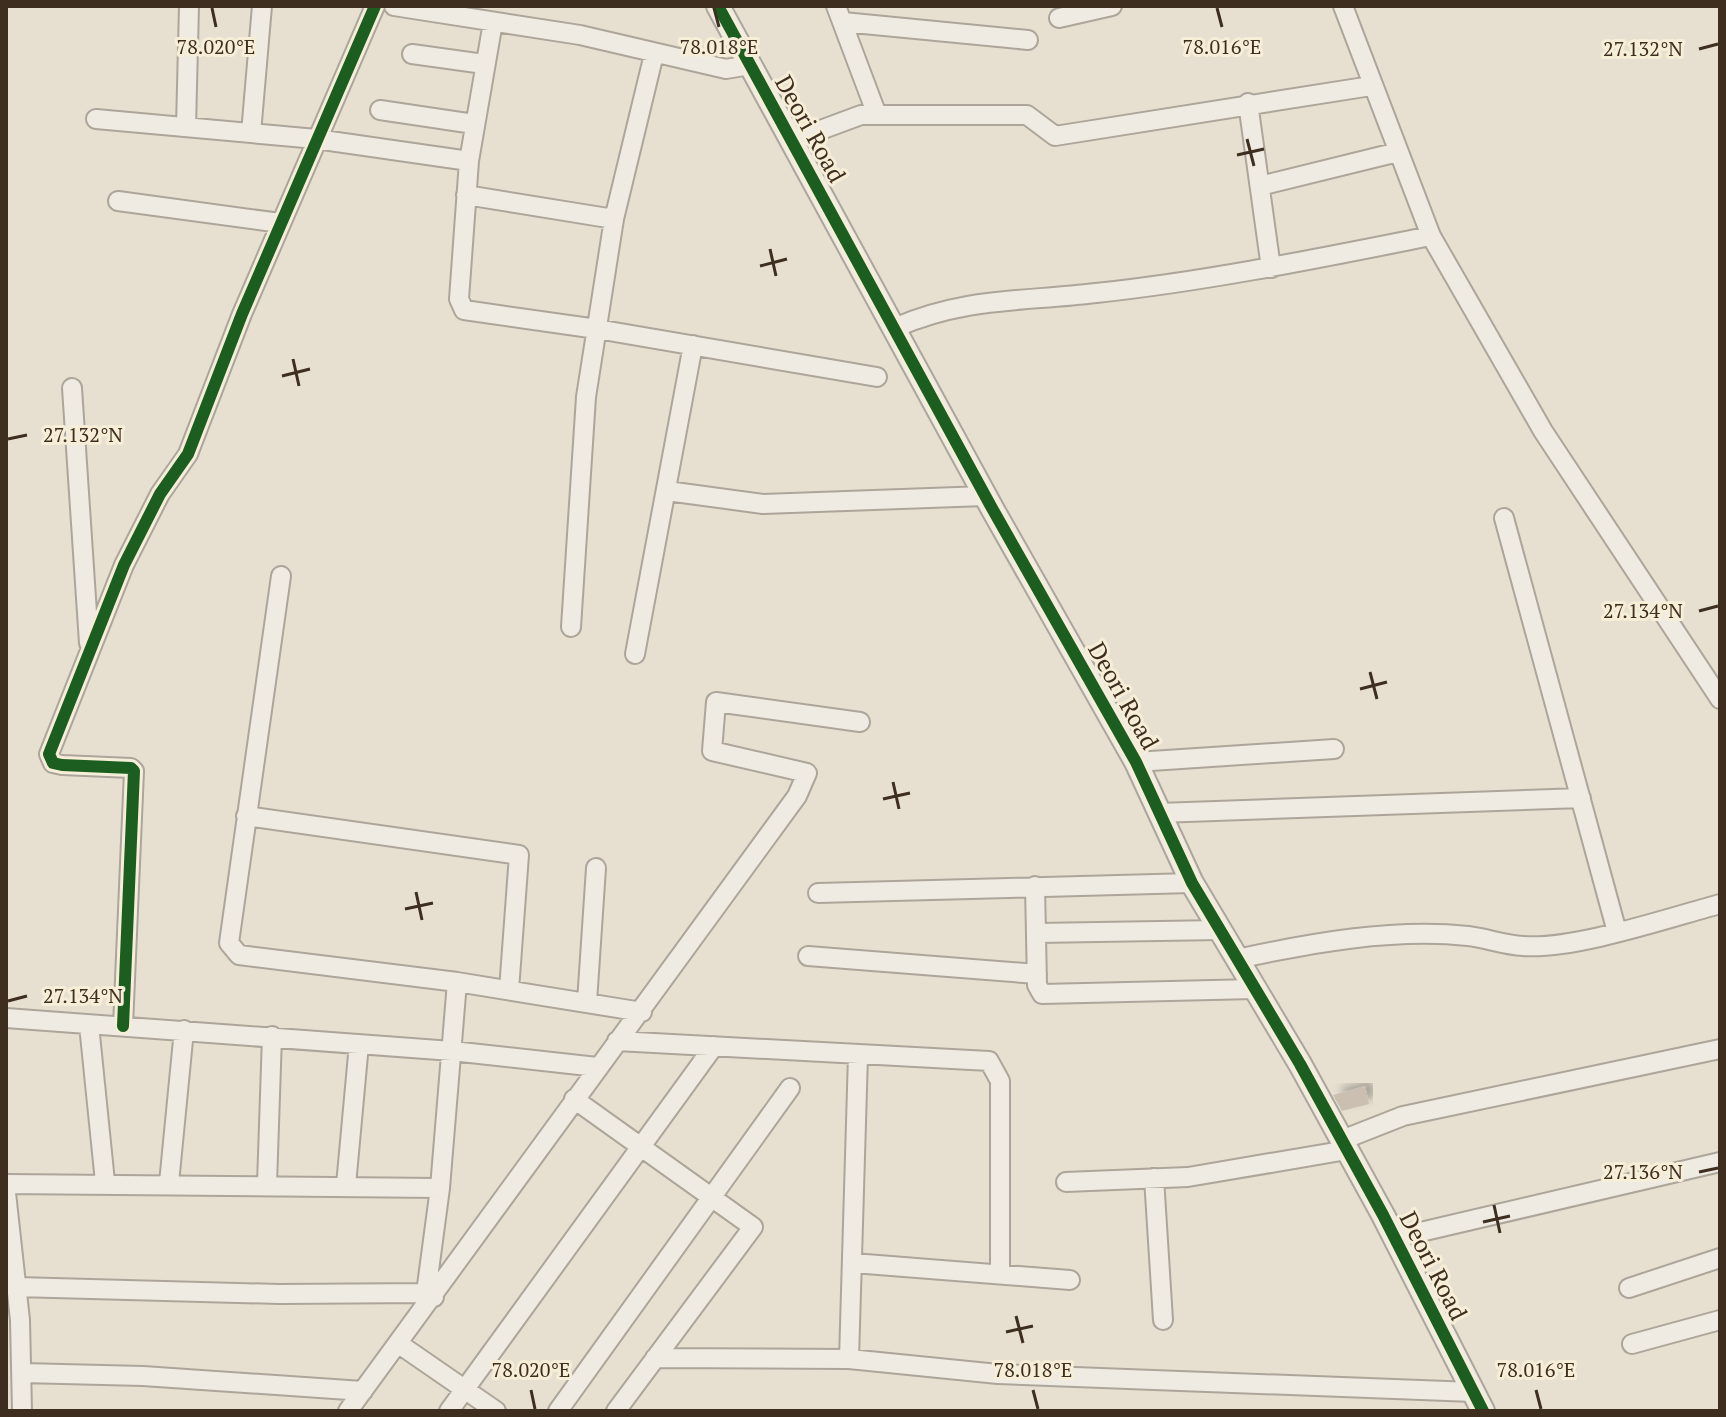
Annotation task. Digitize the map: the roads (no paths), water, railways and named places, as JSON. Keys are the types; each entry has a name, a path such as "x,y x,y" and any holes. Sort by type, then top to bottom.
{"street":[{"path":"186,127 189,6"},
{"path":"251,133 262,6"},
{"path":"123,1026 134,771 131,768 62,765 50,759 89,650 134,545 160,494 188,454 280,223 375,6"},
{"path":"394,6 580,35 726,69 750,65"},
{"name":"Deori Road","path":"718,6 985,496 1136,762 1192,883 1345,1145 1478,1402"},
{"path":"1059,18 1112,6"},
{"path":"1343,6 1371,86 1431,236 1543,431 1720,699"},
{"path":"877,115 839,14 1028,40"},
{"path":"493,22 469,161 459,299 464,310 597,329 877,377"},
{"path":"412,54 484,64"},
{"path":"571,627 586,397 614,219 654,54"},
{"path":"791,141 861,115 1027,115 1055,136 1248,103 1371,86"},
{"path":"1248,103 1271,268"},
{"path":"380,110 474,124"},
{"path":"96,119 316,139 469,161"},
{"path":"1260,186 1398,152"},
{"path":"466,195 614,219"},
{"path":"118,201 280,223"},
{"path":"894,328 933,311 988,300 1094,294 1271,268 1431,236"},
{"path":"635,654 693,345"},
{"path":"72,388 89,650"},
{"path":"667,491 763,504 985,496"},
{"path":"1504,518 1617,932"},
{"path":"281,576 229,943 233,951 239,955 457,982 642,1012"},
{"path":"348,1411 797,796 807,773 712,751 716,702 860,722"},
{"path":"1136,762 1334,749"},
{"path":"1159,813 1581,798"},
{"path":"246,816 519,855 509,990"},
{"path":"587,1002 596,868"},
{"path":"818,893 1192,883"},
{"path":"1035,886 1037,985 1045,995 1255,989"},
{"path":"1237,959 1291,947 1402,935 1468,936 1523,947 1617,932 1720,904"},
{"path":"1037,933 1220,930"},
{"path":"808,956 1037,974"},
{"path":"430,1295 457,982"},
{"path":"6,1018 272,1036 597,1067"},
{"path":"89,1025 105,1182"},
{"path":"169,1183 184,1030"},
{"path":"267,1184 272,1036"},
{"path":"617,1041 989,1061 994,1065 1000,1081 1000,1274"},
{"path":"346,1185 359,1044"},
{"path":"449,1411 714,1046"},
{"path":"1066,1182 1188,1177 1345,1145 1403,1116 1720,1049"},
{"path":"849,1359 858,1055"},
{"path":"558,1411 790,1088"},
{"path":"574,1099 714,1197 751,1225 752,1229 616,1411"},
{"path":"1395,1238 1720,1162"},
{"path":"1154,1178 1163,1320"},
{"path":"6,1184 105,1182 440,1188"},
{"path":"6,1193 17,1287 13,1320 22,1373 17,1409"},
{"path":"1629,1288 1720,1258"},
{"path":"853,1263 1070,1280"},
{"path":"17,1287 430,1295"},
{"path":"1632,1344 1720,1320"},
{"path":"399,1344 496,1411"},
{"path":"655,1358 849,1359 998,1374 1478,1402"},
{"path":"22,1373 143,1376 363,1391"}]}
